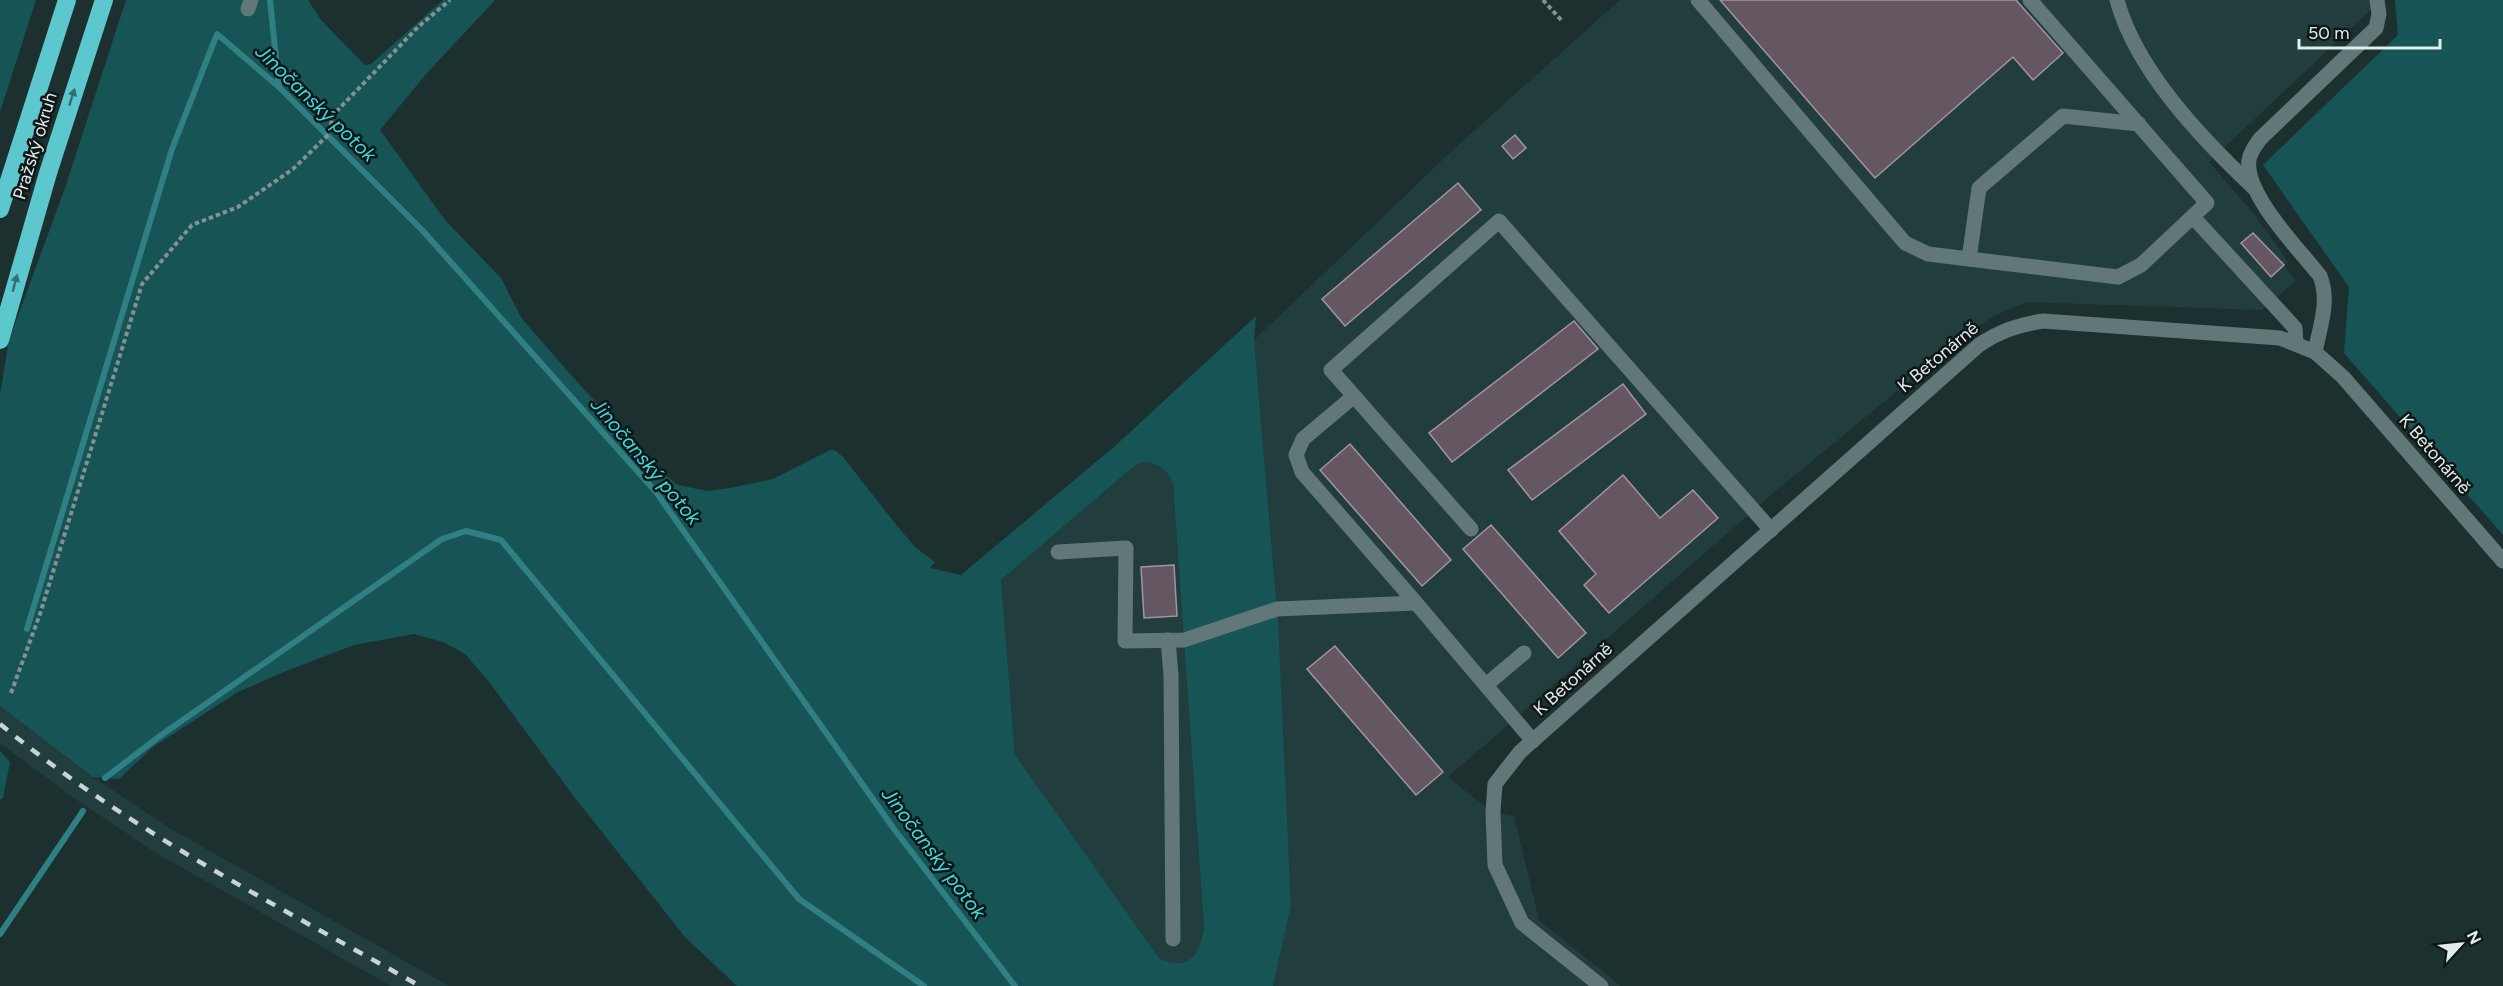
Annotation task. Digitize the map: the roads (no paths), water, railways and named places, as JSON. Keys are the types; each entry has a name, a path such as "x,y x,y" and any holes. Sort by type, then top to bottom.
{"highway":[{"name":"Pražský okruh","path":"0,209 67,0"},
{"name":"Pražský okruh","path":"0,340 51,163 105,0"}],"street":[{"path":"1698,0 1905,243 1928,254 2118,277 2141,265 2207,203 2030,0"},
{"path":"2116,0 2123,24 2150,71 2218,154 2253,187"},
{"path":"2315,352 2326,297 2324,287 2320,276 2258,198 2253,187 2249,160 2260,139 2376,28 2379,14 2377,0"},
{"path":"1969,260 1979,188 2063,116 2139,124"},
{"path":"2193,217 2295,328 2296,344"},
{"path":"1471,529 1331,370 1499,221 1771,530"},
{"name":"K Betonárně","path":"1602,986 1522,923 1495,865 1492,812 1496,784 1520,752 1979,345 1999,332 2018,325 2043,321 2280,338 2315,352 2343,377 2503,561"},
{"path":"1354,396 1303,439 1296,455 1302,472 1533,741"},
{"path":"1058,552 1126,548 1125,641 1184,640 1276,609 1416,603"},
{"path":"1168,640 1171,675 1173,939"},
{"path":"1486,685 1524,653"}],"waterway":[{"path":"270,0 279,87"},
{"name":"Jinočanský potok","path":"27,629 172,149 217,34 279,87 423,231 656,492 894,829 1015,986"},
{"path":"105,778 160,736 442,539 466,531 501,540 799,899 924,986"},
{"path":"0,934 83,811"}],"railway":[{"path":"0,724 99,798 151,832 420,986"}]}
